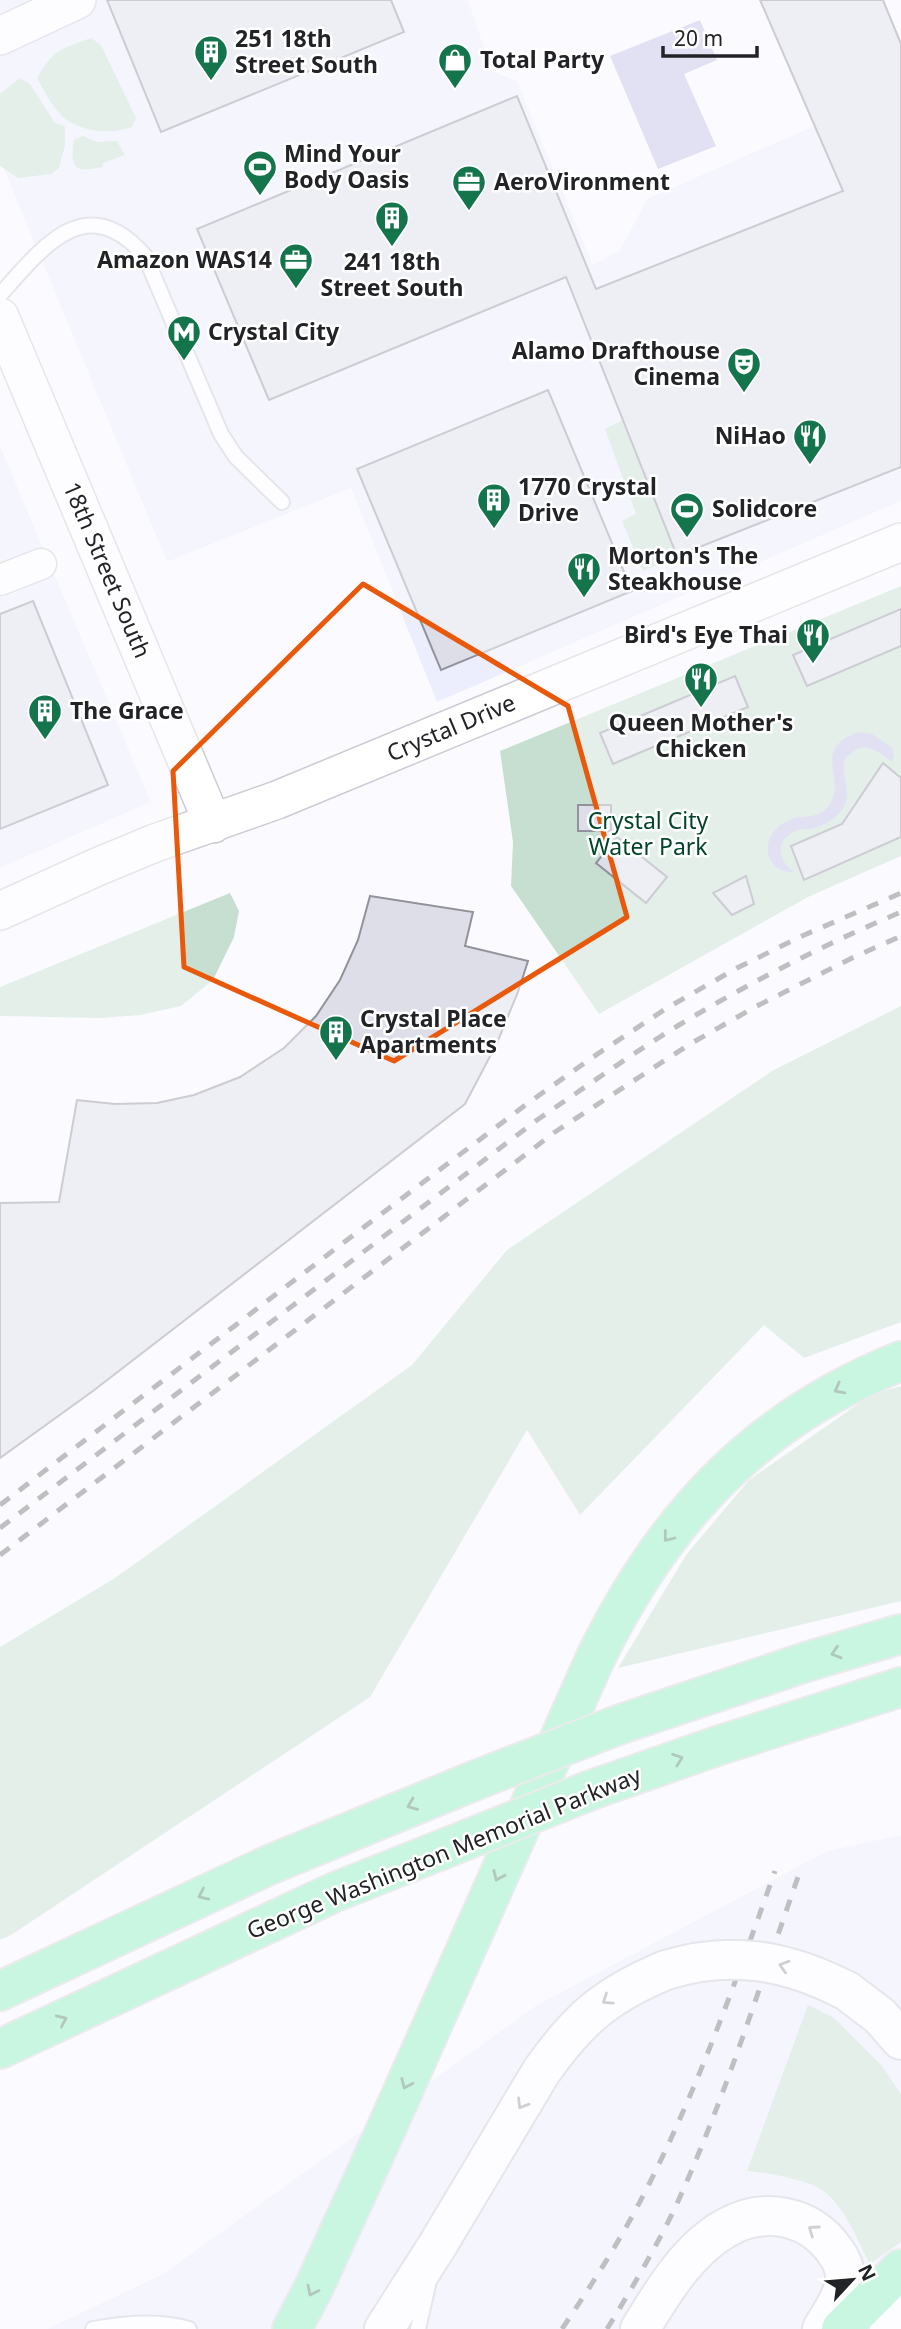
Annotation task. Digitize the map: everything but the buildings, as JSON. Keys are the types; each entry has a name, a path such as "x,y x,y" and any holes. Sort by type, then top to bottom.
{"highway":[{"path":"292,2329 383,2136 595,1659 635,1583 684,1516 707,1490 759,1442 819,1400 901,1361"},
{"path":"0,1991 269,1865 476,1780 618,1725 747,1681 901,1634"},
{"name":"George Washington Memorial Parkway","path":"0,2049 323,1898 451,1846 591,1790 901,1687"},
{"path":"841,2329 901,2269"}],"main road":[{"path":"384,2329 541,2072 559,2047 596,2007 641,1980 691,1962 716,1959 772,1962 826,1980 847,1991 880,2016 901,2040"},
{"path":"640,2329 668,2285 698,2249 715,2235 744,2220 779,2216 793,2218 821,2235 844,2269 845,2281 841,2295 822,2329"},
{"path":"889,2329 901,2315"}],"street":[{"path":"0,36 77,0"},
{"name":"18th Street South","path":"0,317 213,824"},
{"name":"Crystal Drive","path":"0,911 155,844 213,824 463,724 558,682 901,542"},
{"path":"0,580 41,564"}],"lane":[{"path":"0,295 38,251 66,232 81,226 95,225 115,230 131,240 145,256 220,434 236,457 282,502"},
{"path":"418,2329 437,2246"},
{"path":"93,2329 141,2323 189,2329"}],"highlighted area":[{"path":"363,584 568,706 627,917 394,1061 184,967 173,771"}],"shaded area":[{"path":"0,0 468,0 492,71 517,81 593,265 620,250 647,199 901,88 901,501 437,702 351,488 167,562 0,160"},
{"path":"0,446 151,802 0,868"},
{"path":"901,1835 901,2329 47,2329 163,2274 537,2005 827,1851"}],"green space":[{"path":"91,38 101,45 136,118 132,127 105,131 77,126 55,108 37,78 59,51"},
{"path":"20,78 30,84 55,123 65,126 65,145 59,168 51,174 18,178 0,166 0,94"},
{"path":"83,136 97,142 117,141 125,155 103,163 103,167 80,169 74,163 73,150 74,140"},
{"path":"623,420 677,556 643,571 622,521 636,514 605,429"},
{"name":"Crystal City Water Park","path":"901,586 901,856 808,897 599,1014 511,886 513,842 500,751"},
{"path":"230,893 239,911 234,937 213,980 181,1006 140,1015 100,1018 0,1016 0,987"},
{"path":"901,1006 901,1322 804,1358 764,1325 580,1515 527,1430 370,1697 0,1940 0,1647 115,1578 412,1365 507,1250 772,1071"},
{"path":"901,1386 901,1601 618,1668 686,1555 749,1480 871,1395"},
{"path":"808,2005 834,2018 882,2066 901,2094 901,2242 870,2264 844,2214 822,2190 796,2180 747,2171"}],"water":[{"path":"700,20 717,60 684,74 716,146 658,169 610,56"},
{"path":"858,732 872,734 892,748 892,762 877,751 866,748 855,750 848,756 844,761 847,798 842,810 824,824 797,830 788,835 781,845 781,851 784,862 794,872 784,871 773,864 768,855 771,836 780,825 792,819 818,814 826,809 834,794 832,765 836,747 844,739"}],"railway":[{"path":"0,1505 524,1106 593,1057 667,1008 737,968 901,893"},
{"path":"0,1528 537,1120 607,1072 733,994 816,951 901,912"},
{"path":"0,1555 555,1132 690,1044 755,1007 901,936"},
{"path":"562,2329 627,2226 676,2128 728,2001 775,1871"},
{"path":"607,2329 659,2239 693,2168 740,2044 798,1877"}],"place":[{"name":"251 18th Street South","path":"211,82"},
{"name":"Total Party","path":"455,90"},
{"name":"Mind Your Body Oasis","path":"260,197"},
{"name":"AeroVironment","path":"469,212"},
{"name":"241 18th Street South","path":"392,248"},
{"name":"Amazon WAS14","path":"296,290"},
{"name":"Crystal City","path":"184,362"},
{"name":"Alamo Drafthouse Cinema","path":"744,394"},
{"name":"NiHao","path":"810,466"},
{"name":"1770 Crystal Drive","path":"494,530"},
{"name":"Solidcore","path":"687,539"},
{"name":"Morton's The Steakhouse","path":"584,599"},
{"name":"Bird's Eye Thai","path":"813,665"},
{"name":"Queen Mother's Chicken","path":"701,709"},
{"name":"The Grace","path":"45,741"},
{"name":"Crystal Place Apartments","path":"336,1062"}]}
